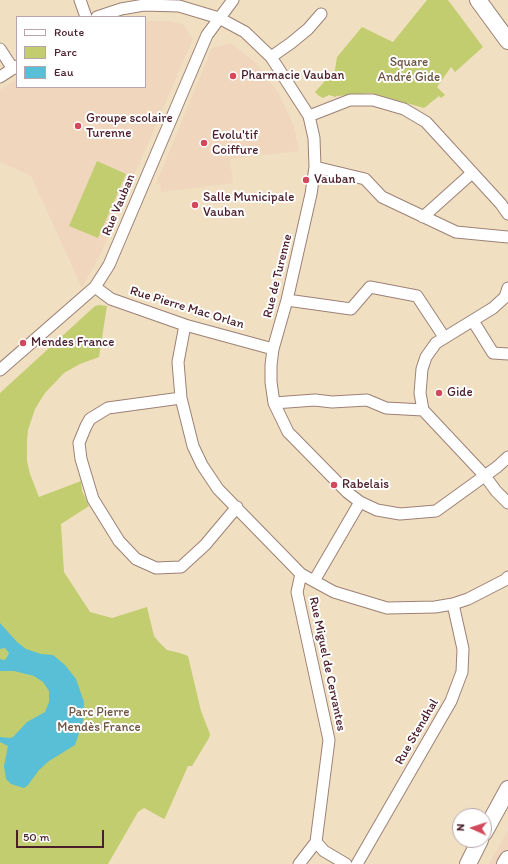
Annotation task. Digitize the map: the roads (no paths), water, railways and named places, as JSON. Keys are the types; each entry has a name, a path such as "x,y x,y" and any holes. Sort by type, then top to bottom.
{"main road":[{"path":"478,0 508,41"},
{"path":"492,818 508,788"},
{"path":"468,864 476,848"},
{"path":"505,864 508,859"}],"street":[{"path":"80,0 86,16"},
{"name":"Rue Vauban","path":"0,370 95,287 109,265 207,35 233,0"},
{"name":"Rue de Turenne","path":"100,16 122,9 144,5 179,6 219,18 245,32 271,57 309,116 314,138 315,167 311,194 287,300 273,349 271,365 270,382 274,403 288,432 347,492 360,502 377,510 400,514 436,511 508,458"},
{"path":"271,57 308,29 321,14"},
{"path":"0,49 15,67 0,77"},
{"path":"309,116 350,100 373,100 404,109 426,122 501,204 508,214"},
{"path":"315,167 365,179 382,197 456,232 508,237"},
{"path":"423,217 472,173"},
{"name":"Rue Pierre Mac Orlan","path":"95,287 111,299 185,325 273,349"},
{"path":"287,300 351,309 370,287 417,296 444,338"},
{"path":"508,288 505,297 493,308 436,343 426,356 422,369 420,393 423,410 485,476 496,491 508,503"},
{"path":"472,321 493,353 508,354"},
{"path":"185,325 178,362 181,398 193,446 202,465 218,489 301,574 334,592 387,608 435,608 453,604 468,599 508,577"},
{"path":"181,398 108,408 90,419 79,444 81,459 93,499 119,541 136,559 156,568 180,567 204,545 237,507"},
{"path":"274,403 315,400 332,402 366,400 386,408 423,410"},
{"path":"314,581 360,502"},
{"name":"Rue Miguel de Cervantes","path":"301,574 297,592 329,740 316,842"},
{"name":"Rue Stendhal","path":"357,864 451,701 462,672 463,649 453,604"},
{"path":"299,864 316,842 324,851 346,864"}],"water":[{"path":"0,623 17,642 26,649 41,654 53,655 65,665 76,679 84,702 83,721 75,745 49,761 39,770 24,788 11,784 6,779 4,766 8,746 0,742 0,737 13,737 27,722 45,712 49,702 49,691 43,682 34,676 14,671 0,671 0,659 6,659 9,653 5,648 0,649"}],"place":[{"name":"Pharmacie Vauban","path":"233,76"},
{"name":"Groupe scolaire Turenne","path":"78,126"},
{"name":"Evolu'tif Coiffure","path":"204,143"},
{"name":"Vauban","path":"306,180"},
{"name":"Salle Municipale Vauban","path":"195,205"},
{"name":"Mendes France","path":"23,343"},
{"name":"Gide","path":"439,393"},
{"name":"Rabelais","path":"334,485"}],"park label":[{"name":"Square André Gide","path":"409,70"},
{"name":"Parc Pierre Mendès France","path":"99,720"}]}
